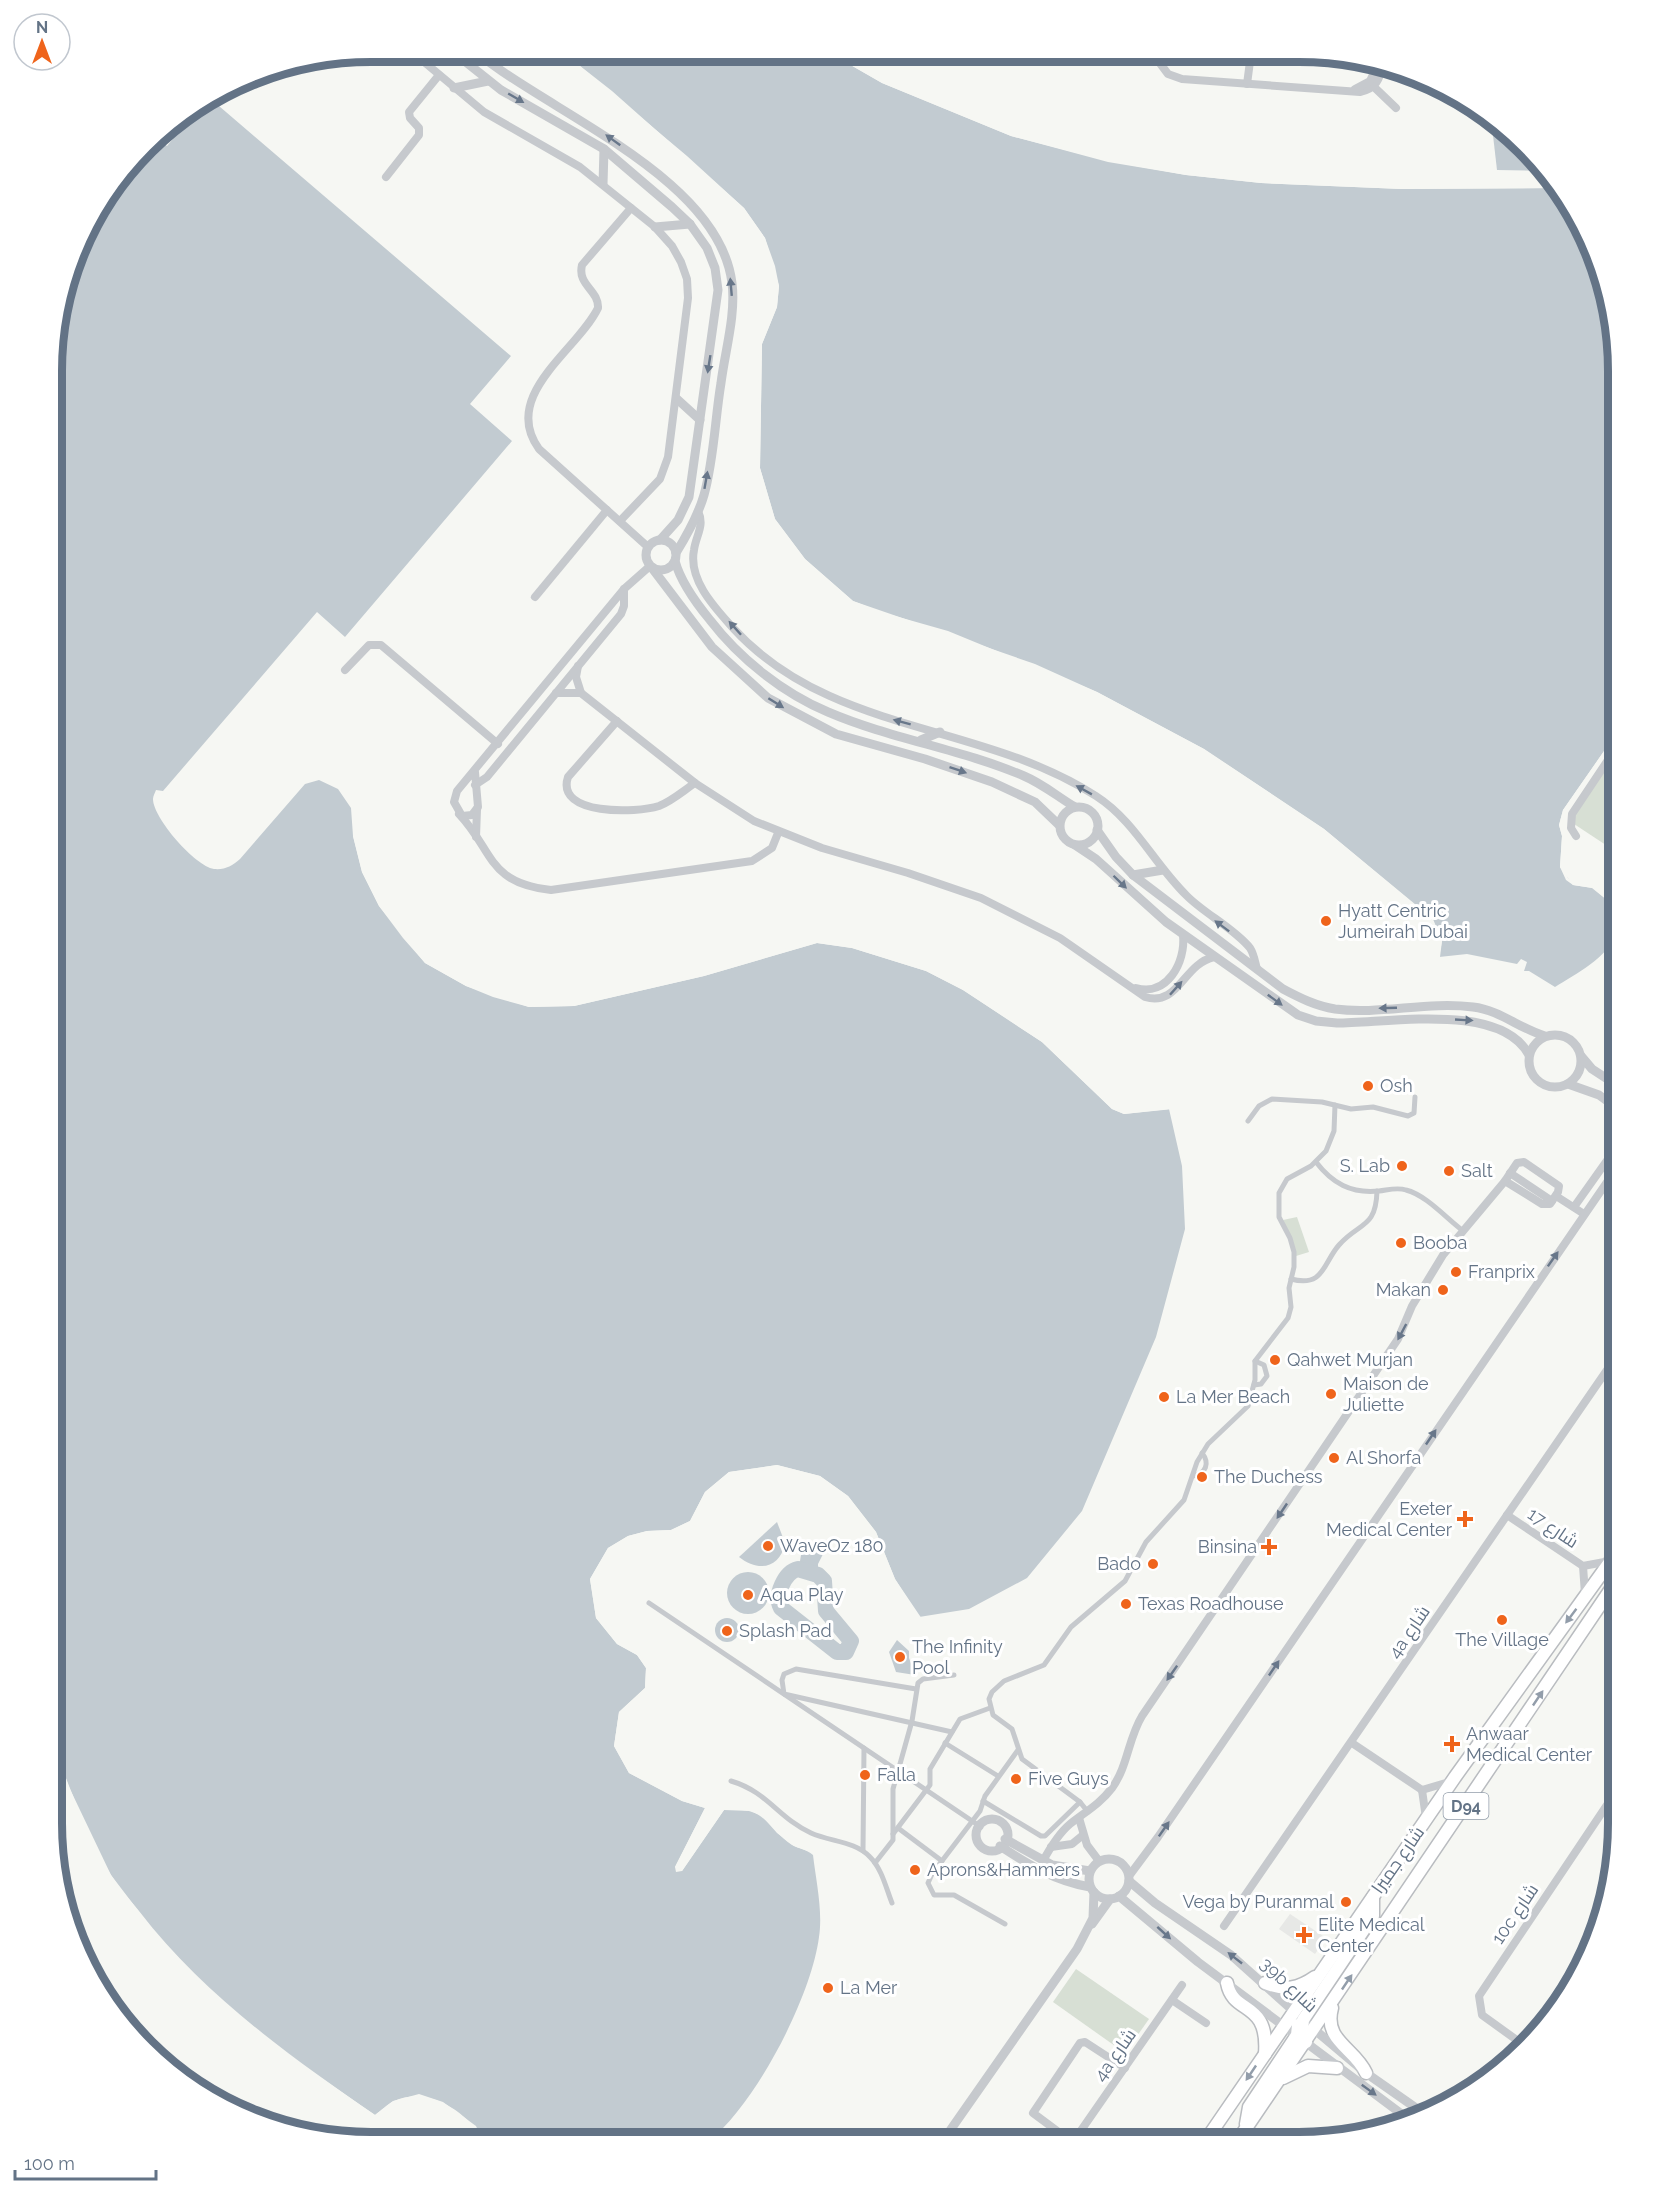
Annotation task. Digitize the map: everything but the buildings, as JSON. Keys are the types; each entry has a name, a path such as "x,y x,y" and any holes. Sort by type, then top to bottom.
{"main road":[{"name":"شارع جميرا","path":"1212,2132 1455,1777 1608,1565"},
{"name":"شارع جميرا","path":"1243,2132 1275,2085 1301,2039 1314,2030 1608,1594"},
{"path":"1245,2128 1249,2107 1301,2039 1304,2020 1373,1916 1373,1897"},
{"path":"1265,1983 1277,1988 1292,1988 1306,1983 1320,1973"},
{"path":"1227,1983 1232,1994 1260,2018 1264,2025 1265,2054"},
{"path":"1334,2001 1330,2021 1334,2036 1357,2057 1366,2073"},
{"path":"1294,2011 1301,2039"},
{"path":"1275,2085 1285,2076 1308,2066 1337,2068"}],"street":[{"path":"424,62 484,112 569,160 603,184 655,227 677,254 689,288 668,457 663,472 620,521"},
{"path":"465,62 488,81 604,149 690,224 707,248 715,268 718,290 689,497 678,520 660,540 648,547"},
{"path":"489,62 517,83 584,121 631,153 695,209 722,249 729,266 732,303 707,477 698,511 676,557 665,570 651,567"},
{"path":"1159,62 1168,74 1177,78 1360,92 1373,86 1379,77 1379,72"},
{"path":"1247,84 1250,62"},
{"path":"1350,90 1370,81 1375,71"},
{"path":"386,177 419,135 419,128 410,118 409,112 439,75"},
{"path":"454,88 488,81"},
{"path":"1373,86 1396,108"},
{"path":"603,184 604,149"},
{"path":"631,208 582,265 582,280 597,299 597,312 543,377 535,394 529,420 531,435 539,448 648,547"},
{"path":"655,227 690,224"},
{"path":"676,399 700,420"},
{"path":"535,597 607,510"},
{"path":"698,511 701,526 693,556 697,578 717,608 759,652 789,675 837,701 1010,755 1096,796 1128,824 1163,870 1189,898 1248,946 1257,969"},
{"path":"660,540 670,543 680,576 715,626 737,650 770,677 830,713 921,740 1023,776 1075,807 1084,808 1092,813 1097,821 1097,830 1089,842 1075,845"},
{"path":"648,547 646,559 651,567 712,647 768,698 837,734 941,764 1003,787 1035,802 1059,825 1064,838 1096,859 1124,887 1183,935 1286,1008 1309,1019 1337,1023 1476,1021 1508,1033 1519,1040 1529,1055 1531,1071 1539,1081 1550,1086 1568,1084 1599,1095 1608,1102"},
{"path":"651,567 624,589 455,794 454,802 459,813 487,855 506,875 532,887 551,890 752,861 772,848 778,833"},
{"path":"475,785 487,777 621,615 624,606 624,589"},
{"path":"345,670 369,645 381,645 498,744"},
{"path":"578,666 576,677 581,693 695,783 731,808 778,833 981,898 1060,938 1152,999 1166,997 1197,964 1214,957"},
{"path":"556,693 581,693"},
{"path":"617,722 568,777 567,793 573,801 583,806 644,809 671,801 695,783"},
{"path":"921,740 940,732"},
{"path":"1576,836 1571,828 1572,814 1608,760"},
{"path":"475,772 476,837"},
{"path":"1059,825 1065,812 1075,807"},
{"path":"459,813 469,816 477,809"},
{"path":"1097,830 1116,857 1133,875 1283,989 1326,1007 1341,1010 1473,1007 1497,1013 1526,1030 1545,1036 1561,1035 1568,1038 1579,1049 1581,1056 1579,1072 1568,1084"},
{"path":"1133,875 1163,870"},
{"path":"1133,987 1149,990 1166,983 1182,957 1183,935"},
{"path":"1529,1055 1535,1044 1545,1036"},
{"path":"1581,1056 1592,1069 1608,1079"},
{"path":"1248,1121 1259,1106 1272,1099 1352,1108 1373,1107 1408,1116 1414,1113 1415,1097"},
{"path":"1088,1812 1080,1802 1026,1762 1018,1750 1011,1729 999,1721 990,1708 992,1692 997,1685 1044,1665 1071,1627 1125,1581 1146,1542 1179,1507 1202,1453 1220,1430 1242,1415 1250,1402 1256,1361 1288,1318 1291,1307 1294,1252 1290,1238 1279,1217 1277,1201 1287,1179 1316,1162 1331,1141 1335,1105"},
{"path":"1574,1207 1608,1159"},
{"path":"1316,1162 1331,1179 1344,1187 1377,1191 1398,1188 1409,1191 1462,1230"},
{"path":"1043,1861 1062,1832 1105,1797 1118,1779 1142,1716 1398,1339 1421,1291 1462,1230 1517,1163 1526,1163 1556,1183 1559,1189 1547,1205 1505,1180"},
{"path":"1510,1173 1584,1214"},
{"path":"949,2132 1077,1949 1090,1926 1114,1898 1165,1827 1608,1180"},
{"path":"1291,1279 1306,1281 1319,1275 1340,1243 1364,1227 1372,1218 1377,1206 1377,1191"},
{"path":"1254,1385 1261,1384 1267,1376 1264,1365 1256,1361"},
{"name":"4a شارع","path":"1224,1926 1352,1743 1608,1367"},
{"path":"1193,1476 1199,1475 1206,1468 1207,1462 1202,1453"},
{"name":"شارع 17","path":"1507,1515 1583,1566"},
{"name":"شارع 17","path":"1583,1566 1608,1558"},
{"name":"شارع 17","path":"1583,1566 1584,1598"},
{"path":"649,1603 977,1824"},
{"path":"784,1694 782,1680 784,1674 796,1669 916,1689"},
{"path":"875,1863 890,1848 893,1834 893,1789 912,1721 916,1689 923,1679 954,1675"},
{"path":"784,1694 912,1721 952,1732"},
{"path":"893,1834 927,1790 931,1783 930,1769 964,1716 990,1708"},
{"path":"945,1743 998,1776"},
{"path":"1352,1743 1422,1790 1440,1787 1455,1777"},
{"path":"863,1851 864,1748"},
{"path":"1005,1924 954,1894 934,1896 929,1878 977,1824 992,1818 1002,1821 1007,1829 1003,1843 991,1851 981,1848 976,1840 977,1824 983,1801 1018,1750"},
{"path":"731,1781 758,1791 789,1820 809,1832 863,1851 875,1863 892,1903"},
{"path":"1422,1790 1426,1820"},
{"path":"983,1801 1041,1836 1045,1836 1080,1802"},
{"name":"10c شارع","path":"1518,2041 1482,2015 1479,1996 1608,1804"},
{"path":"1079,1818 1083,1835 1099,1861"},
{"path":"898,1828 942,1861"},
{"path":"1051,1847 1065,1847 1083,1835"},
{"path":"1003,1843 1038,1871 1114,1898"},
{"path":"1003,1843 1043,1861 1066,1868 1090,1871"},
{"path":"1090,1926 1094,1909 1090,1871 1099,1861 1106,1858 1118,1861 1127,1870 1129,1878"},
{"name":"39b شارع","path":"1129,1878 1146,1897 1214,1942 1265,1983 1314,2030 1366,2073 1417,2109"},
{"name":"39b شارع","path":"1114,1898 1284,2025 1337,2068 1403,2114"},
{"name":"4a شارع","path":"1079,2132 1182,1985"},
{"path":"1172,2000 1206,2023"},
{"path":"1058,2132 1033,2114 1080,2043 1086,2043 1125,2068"}],"shaded area":[{"path":"575,62 845,62 882,83 1011,136 1108,161 1186,175 1261,183 1402,189 1548,188 1576,234 1591,271 1602,310 1607,350 1608,745 1563,810 1559,825 1562,836 1560,867 1573,885 1592,888 1608,901 1608,947 1606,950 1599,958 1555,987 1529,971 1524,971 1527,962 1521,959 1517,964 1467,954 1439,957 1442,941 1432,919 1324,829 1204,749 1097,692 948,631 881,612 853,601 805,559 775,519 760,468 762,344 777,307 779,286 765,238 744,208 687,156"},
{"path":"216,103 511,356 470,404 512,441 345,637 317,612 163,791 156,790 153,799 160,818 186,851 206,866 214,869 231,866 240,859 305,784 319,780 338,789 351,808 353,836 362,872 379,906 425,963 466,986 529,1007 574,1006 704,976 817,943 852,948 926,971 963,990 1042,1042 1112,1109 1124,1114 1169,1109 1182,1166 1185,1229 1156,1337 1082,1511 1027,1578 969,1609 919,1617 895,1579 876,1532 848,1496 820,1476 777,1465 729,1472 705,1492 690,1521 671,1530 647,1531 628,1536 608,1548 590,1579 596,1618 617,1644 637,1655 646,1668 645,1688 619,1712 614,1746 629,1773 682,1801 705,1808 675,1867 682,1871 724,1810 746,1810 758,1814 792,1845 813,1855 820,1906 820,1927 814,1962 805,1989 779,2048 745,2102 719,2132 477,2132 457,2111 433,2099 420,2097 407,2097 394,2101 375,2115 311,2070 249,2022 219,1997 164,1941 121,1889 102,1860 62,1767 62,350 72,291 93,234 125,182 162,142 167,146 188,121"},
{"path":"1492,130 1534,171 1497,170"},
{"path":"1608,761 1608,846 1571,822"},
{"path":"1297,1217 1309,1252 1296,1256 1283,1220"},
{"name":"WaveOz 180","path":"777,1522 785,1543 782,1552 773,1563 754,1565 739,1557"},
{"path":"802,1549 823,1554 818,1564 818,1575 794,1570 800,1561"},
{"name":"Aqua Play","path":"748,1572 763,1578 769,1593 763,1608 748,1614 733,1608 727,1593 733,1578"},
{"name":"Splash Pad","path":"727,1618 735,1622 739,1630 735,1638 727,1642 719,1638 715,1630 719,1622"},
{"name":"The Infinity Pool","path":"897,1640 909,1651 915,1675 896,1672 889,1652"},
{"name":"Elite Medical Center","path":"1290,1914 1326,1938 1315,1954 1279,1929"},
{"path":"1076,1969 1149,2019 1125,2053 1053,2002"}],"pier":[{"path":"570,62 575,62 612,91 744,208 765,238 779,286 777,307 762,344 760,468 775,519 805,559 853,601 1035,664 1097,692 1204,749 1324,829 1433,919 1442,941 1440,957 1456,957 1438,959 1439,942 1430,921 1322,832 1202,751 1096,695 1034,667 851,603 803,562 773,520 763,495 757,468 759,343 774,306 776,286 762,240 742,210 685,158"},
{"path":"845,62 852,62 884,80 1012,133 1109,159 1186,172 1261,180 1402,186 1546,185 1548,188 1402,189 1261,183 1186,175 1108,162 1011,136 882,83"},
{"path":"1608,745 1608,751 1566,812 1562,825 1565,836 1562,854 1563,866 1568,878 1574,882 1594,885 1608,897 1608,901 1593,888 1573,885 1566,880 1560,867 1562,836 1559,825 1563,810"},
{"path":"355,824 365,871 382,904 405,936 427,960 467,984 494,994 530,1004 574,1003 703,973 816,940 852,945 927,969 965,988 1044,1040 1113,1106 1125,1111 1169,1106 1173,1109 1124,1114 1112,1109 1042,1042 963,990 926,971 852,948 817,943 704,976 574,1006 529,1007 493,997 466,986 425,963 403,938 379,906 362,872 353,836"},
{"path":"777,1465 820,1476 848,1496 876,1532 895,1579 922,1619 917,1619 893,1580 874,1534 846,1498 818,1479 777,1468 730,1475 708,1494 691,1524 672,1533 647,1534 629,1539 610,1550 593,1580 599,1617 619,1642 639,1653 649,1668 647,1690 622,1713 617,1746 631,1771 683,1798 708,1807 678,1869 724,1807 752,1808 763,1814 779,1831 816,1854 794,1846 777,1833 762,1816 751,1811 724,1810 682,1871 676,1872 675,1867 705,1808 682,1801 629,1773 614,1746 619,1712 645,1688 646,1668 637,1655 617,1644 596,1618 590,1579 608,1548 628,1536 647,1531 671,1530 690,1521 705,1492 729,1472"},
{"path":"62,1768 111,1875 159,1938 214,1994 285,2053 375,2115 393,2101 419,2094 443,2102 476,2126 479,2132 442,2105 419,2097 394,2104 373,2118 284,2055 212,1996 157,1939 108,1877 66,1788"}],"waterway":[{"path":"798,1569 818,1575 824,1581 826,1611 851,1641 846,1652 837,1652 781,1608 779,1597 782,1585 785,1579 798,1569"}],"place":[{"name":"Hyatt Centric Jumeirah Dubai","path":"1326,921"},
{"name":"Osh","path":"1368,1086"},
{"name":"S. Lab","path":"1402,1166"},
{"name":"Salt","path":"1449,1171"},
{"name":"Booba","path":"1401,1243"},
{"name":"Franprix","path":"1456,1272"},
{"name":"Makan","path":"1443,1290"},
{"name":"Qahwet Murjan","path":"1275,1360"},
{"name":"Maison de Juliette","path":"1331,1394"},
{"name":"La Mer Beach","path":"1164,1397"},
{"name":"Al Shorfa","path":"1334,1458"},
{"name":"The Duchess","path":"1202,1477"},
{"name":"Exeter Medical Center","path":"1465,1519"},
{"name":"WaveOz 180","path":"768,1546"},
{"name":"Binsina","path":"1269,1547"},
{"name":"Bado","path":"1153,1564"},
{"name":"Aqua Play","path":"748,1595"},
{"name":"Texas Roadhouse","path":"1126,1604"},
{"name":"The Village","path":"1502,1620"},
{"name":"Splash Pad","path":"727,1631"},
{"name":"The Infinity Pool","path":"900,1657"},
{"name":"Anwaar Medical Center","path":"1452,1744"},
{"name":"Falla","path":"865,1775"},
{"name":"Five Guys","path":"1016,1779"},
{"name":"Aprons&Hammers","path":"915,1870"},
{"name":"Vega by Puranmal","path":"1346,1902"},
{"name":"Elite Medical Center","path":"1304,1935"},
{"name":"La Mer","path":"828,1988"}]}
